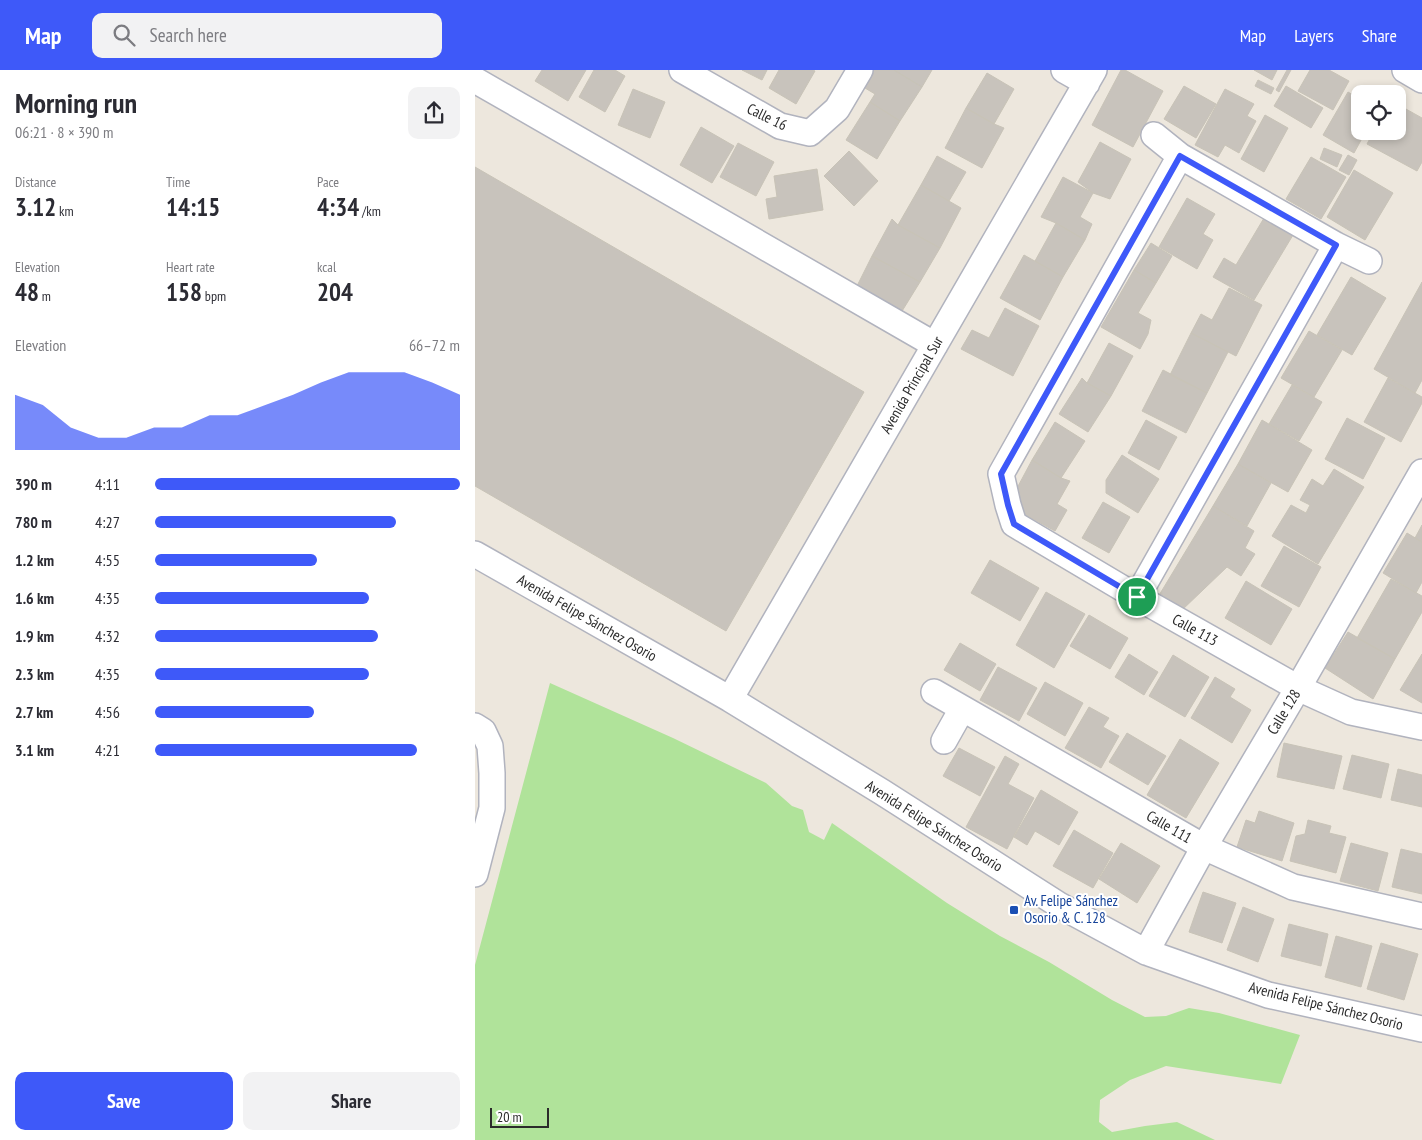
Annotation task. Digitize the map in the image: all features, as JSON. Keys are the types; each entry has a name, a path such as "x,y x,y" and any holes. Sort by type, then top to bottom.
{"street":[{"name":"Calle 16","path":"682,70 780,126 810,133 837,109 860,70"},
{"path":"1064,70 1090,76"},
{"path":"1405,70 1422,79"},
{"name":"Avenida Principal Sur","path":"730,700 1090,76"},
{"path":"475,80 935,345"},
{"path":"1155,135 1180,156 1336,245 1369,261"},
{"name":"Calle 113","path":"1180,156 1001,474 1014,524 1137,597 1298,688 1351,712 1422,727"},
{"path":"1137,597 1336,245"},
{"name":"Calle 128","path":"1146,952 1204,847 1422,472"},
{"name":"Avenida Felipe Sánchez Osorio","path":"475,554 730,700 882,792 1059,905 1146,952 1268,995 1422,1029"},
{"name":"Calle 111","path":"934,692 1204,847 1293,887 1422,916"},
{"path":"944,741 962,709"},
{"path":"475,726 483,731 490,746 493,773 492,808 475,874"}],"green space":[{"path":"550,683 673,738 766,783 792,806 803,810 809,832 824,840 832,823 947,903 1000,936 1145,1017 1166,1016 1189,1008 1219,1013 1300,1035 1281,1084 1166,1066 1130,1080 1100,1100 1099,1122 1112,1132 1177,1122 1215,1140 475,1140 475,965"}],"building":[{"path":"542,70 586,70 568,101 535,81"},
{"path":"594,70 615,70 625,76 605,112 579,97"},
{"path":"742,70 767,70 762,80"},
{"path":"779,70 815,71 796,104 769,88"},
{"path":"870,70 894,70 922,87 900,121 870,102 875,94 860,85"},
{"path":"894,70 932,70 922,87"},
{"path":"1121,70 1125,70 1163,91 1133,147 1092,125"},
{"path":"1254,70 1277,70 1272,80"},
{"path":"1287,70 1291,70 1279,92 1276,90"},
{"path":"1310,70 1329,70 1349,81 1333,110 1298,91"},
{"path":"987,73 1014,89 994,124 966,108"},
{"path":"1258,80 1274,88 1271,94 1255,86"},
{"path":"1184,86 1216,104 1196,138 1164,119"},
{"path":"1286,86 1323,108 1311,128 1274,106"},
{"path":"633,89 665,102 650,138 618,125"},
{"path":"1225,89 1254,104 1247,116 1256,121 1239,153 1225,145 1218,157 1195,145"},
{"path":"1348,92 1351,94 1351,140 1361,140 1354,153 1323,135"},
{"path":"870,102 900,121 877,159 846,140"},
{"path":"966,108 1004,128 982,168 945,148"},
{"path":"1406,109 1422,118 1422,162 1417,171 1367,144 1369,140 1406,140"},
{"path":"1265,115 1288,128 1264,172 1241,159"},
{"path":"701,127 734,146 712,183 680,165"},
{"path":"1100,142 1131,159 1110,199 1093,193 1078,182"},
{"path":"738,143 774,162 756,196 720,177"},
{"path":"1324,148 1342,155 1337,167 1320,159"},
{"path":"849,151 878,181 854,206 824,176"},
{"path":"1348,155 1357,160 1349,175 1339,170"},
{"path":"937,156 966,172 949,201 921,185"},
{"path":"1311,157 1346,177 1321,219 1286,199"},
{"path":"475,167 864,392 726,631 475,486"},
{"path":"817,169 823,210 769,219 766,199 777,197 774,176"},
{"path":"1354,170 1393,193 1365,240 1327,217"},
{"path":"1063,177 1093,193 1080,217 1092,224 1085,240 1056,223 1041,217"},
{"path":"921,185 961,208 940,248 898,225"},
{"path":"1187,198 1215,214 1203,234 1213,240 1197,269 1159,247"},
{"path":"1264,218 1293,235 1254,300 1213,277 1224,258 1236,265"},
{"path":"892,219 898,225 940,248 920,282 872,256"},
{"path":"1056,223 1085,240 1063,277 1035,261"},
{"path":"1151,243 1172,256 1156,283 1134,270"},
{"path":"1024,255 1063,277 1040,320 1000,298"},
{"path":"872,256 920,282 899,316 854,292"},
{"path":"1134,270 1156,283 1138,313 1151,320 1148,334 1140,349 1101,327"},
{"path":"1351,277 1386,298 1352,355 1317,335"},
{"path":"1422,282 1422,380 1415,393 1374,369"},
{"path":"1229,288 1262,305 1236,356 1191,333 1201,314 1212,320"},
{"path":"1005,308 1039,326 1013,376 961,349 972,330 989,338"},
{"path":"1309,331 1342,350 1314,397 1281,378"},
{"path":"1191,333 1228,352 1207,393 1170,375"},
{"path":"1109,343 1133,356 1111,396 1087,383"},
{"path":"1163,370 1207,393 1186,433 1142,411"},
{"path":"1082,378 1087,383 1111,396 1088,432 1059,414"},
{"path":"1388,378 1422,397 1422,403 1401,442 1364,422"},
{"path":"1292,385 1322,402 1299,441 1269,424"},
{"path":"1347,418 1385,438 1363,479 1325,459"},
{"path":"1146,420 1177,437 1159,470 1128,453"},
{"path":"1262,420 1312,450 1288,492 1238,464"},
{"path":"1055,422 1085,441 1061,478 1032,460"},
{"path":"1122,455 1159,479 1138,513 1106,493 1106,480"},
{"path":"1032,460 1061,478 1070,481 1057,504 1067,510 1055,531 1008,505"},
{"path":"1238,464 1271,483 1247,526 1213,506"},
{"path":"1334,469 1364,487 1318,564 1272,536 1291,505 1306,513 1310,505 1300,500 1312,479 1323,486"},
{"path":"1103,502 1130,517 1109,553 1082,538"},
{"path":"1213,506 1254,531 1245,548 1255,554 1241,576 1227,567 1181,611 1158,597"},
{"path":"1422,525 1422,542 1415,538"},
{"path":"1407,533 1422,542 1422,582 1416,593 1383,573"},
{"path":"1284,546 1321,567 1299,607 1261,586"},
{"path":"990,560 1039,588 1020,621 971,593"},
{"path":"1391,579 1422,596 1422,612 1395,659 1357,638"},
{"path":"1246,581 1292,609 1271,645 1225,618"},
{"path":"1046,592 1085,614 1054,668 1016,645"},
{"path":"1089,615 1128,638 1110,669 1070,646"},
{"path":"1348,632 1395,659 1373,699 1325,668"},
{"path":"960,643 996,664 980,691 944,670"},
{"path":"1129,654 1158,672 1144,695 1115,677"},
{"path":"1422,654 1422,703 1400,690"},
{"path":"1173,655 1209,677 1185,717 1149,696"},
{"path":"998,667 1037,688 1019,721 980,700"},
{"path":"1215,677 1235,689 1230,697 1251,710 1232,743 1191,718"},
{"path":"1045,682 1083,703 1065,736 1027,714"},
{"path":"1089,707 1109,718 1103,727 1119,736 1101,768 1065,748"},
{"path":"1127,733 1166,756 1148,785 1109,762"},
{"path":"1180,739 1219,763 1186,818 1147,795"},
{"path":"1284,743 1342,756 1334,789 1277,777"},
{"path":"959,748 995,767 980,796 943,776"},
{"path":"1352,755 1389,764 1381,798 1343,789"},
{"path":"1005,756 1019,764 1008,784 1034,798 1007,849 966,827"},
{"path":"1398,769 1422,775 1422,807 1391,800"},
{"path":"1041,790 1078,812 1059,845 1035,831 1027,845 1014,837"},
{"path":"1259,811 1294,823 1282,861 1237,847 1246,820 1255,823"},
{"path":"1308,820 1331,826 1329,833 1346,837 1336,873 1290,861 1296,836 1305,834"},
{"path":"1074,830 1113,853 1093,888 1053,866"},
{"path":"1121,843 1160,866 1137,903 1099,879"},
{"path":"1351,843 1388,853 1378,891 1340,881"},
{"path":"1401,849 1422,854 1422,894 1392,887"},
{"path":"1203,892 1236,903 1222,943 1189,932"},
{"path":"1243,907 1274,919 1258,962 1227,950"},
{"path":"1289,924 1328,934 1321,966 1281,956"},
{"path":"1336,936 1372,946 1361,987 1325,977"},
{"path":"1381,943 1418,954 1404,1000 1367,989"}],"place":[{"name":"Av. Felipe Sánchez Osorio & C. 128","path":"1014,910"}],"route":[{"path":"1180,156 1336,245 1137,597 1014,524 1001,474 1180,156"}]}
